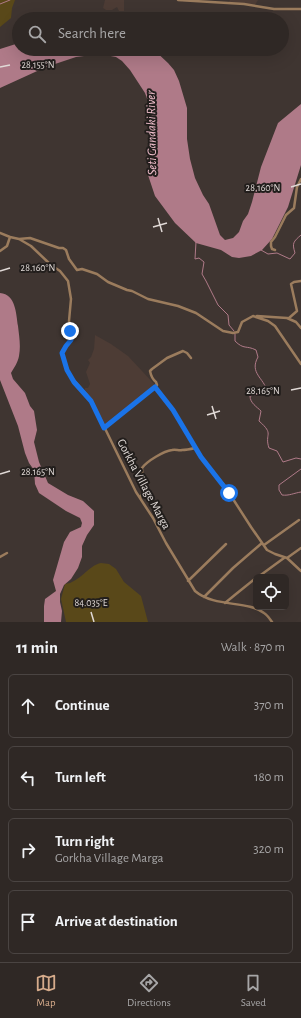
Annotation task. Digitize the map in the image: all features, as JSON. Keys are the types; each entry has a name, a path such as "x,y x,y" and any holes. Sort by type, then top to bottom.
{"street":[{"path":"179,0 244,4 274,9 301,9"},
{"path":"275,250 270,246 271,242 286,215 294,208 297,187 301,178"},
{"path":"0,233 10,238 30,238 63,248 66,250 68,259 77,270 82,269 97,274 108,282 148,299 166,302 188,310 199,315 223,331 233,333 238,332 240,324 244,320 256,316 289,318 296,322 301,328"},
{"path":"0,251 7,246 10,238"},
{"name":"Gorkha Village Marga","path":"19,238 31,246 51,265 60,271 68,281 71,299 69,321 71,340 62,353 70,377 86,394 95,408 121,463 188,581 195,591 204,597 225,604 244,606 257,610 265,614 272,622"},
{"path":"289,318 296,311 291,284 301,281"},
{"path":"256,316 271,322 275,326 301,364"},
{"path":"191,358 183,351 167,358 152,369 150,371 150,375 156,382 155,387 173,410 195,448 213,473 224,485 269,552 286,558 300,570"},
{"path":"104,428 155,387"},
{"path":"140,498 143,492 142,468 149,460 153,460 174,449 182,451 195,448"},
{"path":"204,597 232,568 263,544 299,520"},
{"path":"188,581 226,544"},
{"path":"263,574 301,548"},
{"path":"0,557 7,553"},
{"path":"225,604 253,581"}],"shaded area":[{"path":"0,0 15,0 11,18 0,27"},
{"path":"105,0 124,0 124,11 119,11 117,7 112,10 106,10 103,8"},
{"path":"230,0 258,0 255,5 229,2"},
{"path":"12,45 12,56 84,56 76,57 46,67 0,88 0,49"},
{"path":"111,56 160,56 174,70 187,108 187,139 195,178 209,204 220,235 225,240 233,238 239,232 243,221 248,214 261,167 278,123 301,104 301,165 288,207 272,239 262,250 251,256 239,258 232,257 221,250 196,243 175,223 155,196 148,175 150,149 154,138 153,122 149,104 145,93 130,70 116,57"},
{"path":"0,293 9,297 16,311 20,352 16,365 11,373 13,379 25,393 30,406 34,411 37,430 34,442 39,462 48,483 68,495 83,501 94,511 94,525 82,546 82,557 78,568 71,579 64,585 60,594 62,611 61,622 44,622 45,599 56,591 53,580 64,542 70,532 81,527 82,523 80,518 66,511 39,493 35,484 34,470 25,453 18,426 0,380"},
{"path":"95,335 128,356 156,386 105,426 85,390 85,388 88,388 90,384 86,372 90,363 88,360 94,349"},
{"path":"101,563 109,564 116,569 124,582 141,596 148,622 66,622 61,599 65,584 75,581 92,567"}],"waterway":[{"path":"0,4 10,0"},
{"path":"261,250 268,254 277,253 290,259 295,253 294,243 301,235"},
{"path":"196,242 195,259 199,258 204,262 202,274 218,305 228,315 229,325 234,331"},
{"path":"235,334 235,341 238,344 256,350 258,357 255,367 256,371 267,391 250,396 250,398 254,405 261,411 259,421 267,429 269,448 277,451 283,462 296,458 301,459"},
{"path":"301,469 279,485 279,490 282,495 301,492"}],"route":[{"path":"70,331 71,340 62,353 65,364 70,377 86,394 95,408 104,428 155,387 173,410 201,457 229,493"}],"water label":[{"name":"Seti Gandaki River","path":"152,133"}]}
